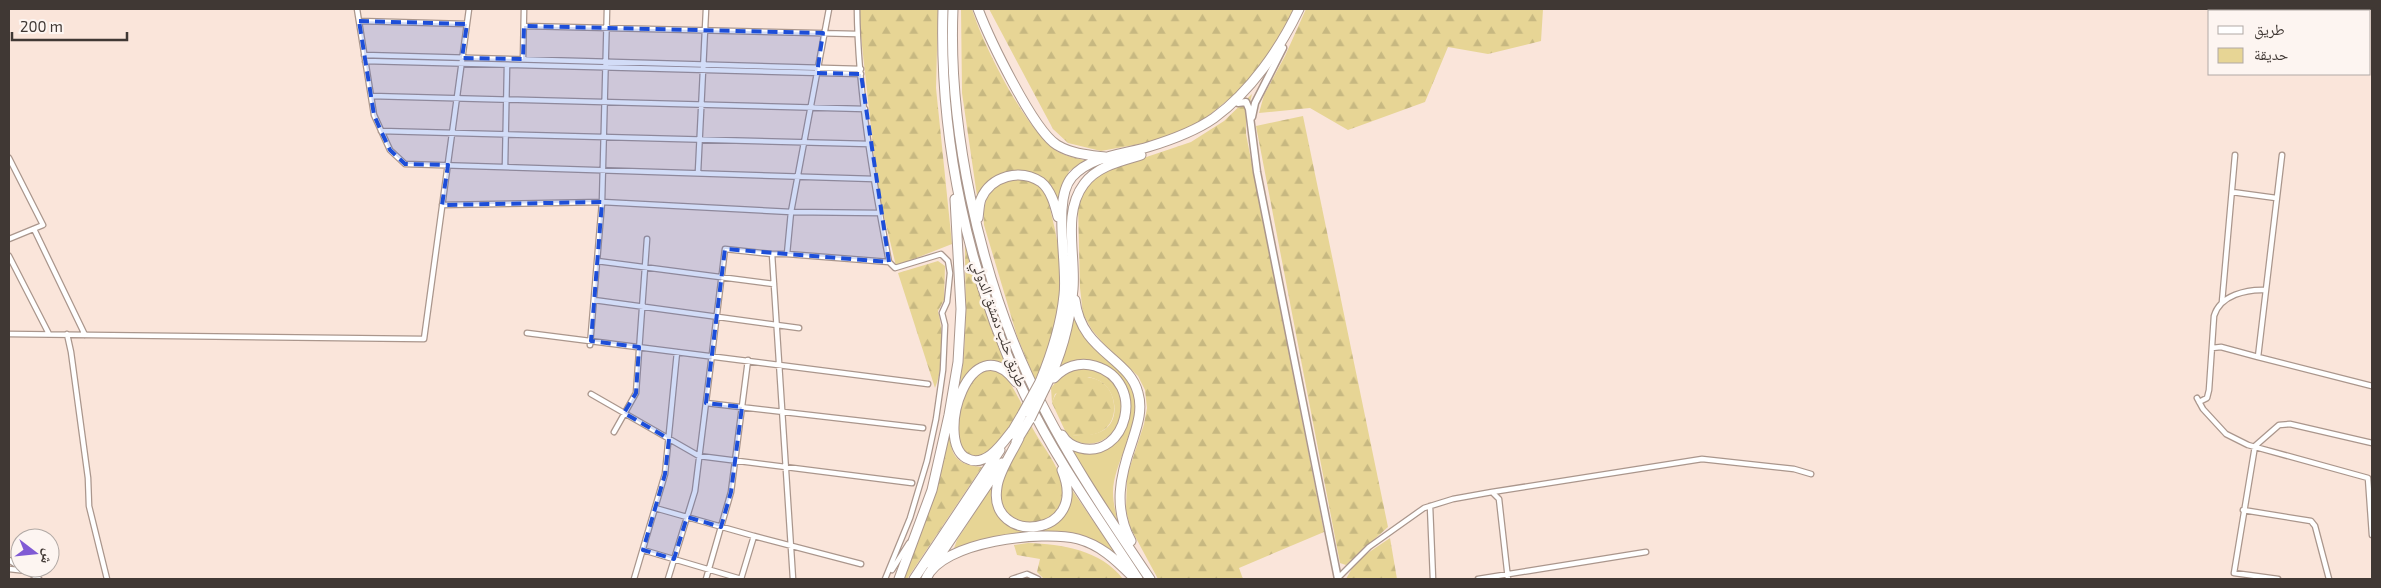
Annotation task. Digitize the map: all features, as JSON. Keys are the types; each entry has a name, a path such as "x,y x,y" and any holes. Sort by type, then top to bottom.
{"highway":[{"name":"طريق حلب دمشق الدولي","path":"943,9 946,100 954,168 965,220 986,297 1025,395 1051,445 1138,579"},
{"name":"طريق حلب دمشق الدولي","path":"953,9 958,110 963,154 977,222 1006,318 1029,378 1064,444 1096,498 1150,579"},
{"path":"978,9 986,30 1045,136 1067,150 1108,161"},
{"path":"1150,579 1124,529 1119,510 1121,474 1138,423 1140,408 1138,392 1133,380 1086,334 1077,316 1073,289 1071,223 1073,206 1085,182 1108,161 1170,141 1194,130 1214,118 1231,104 1279,45 1299,9"},
{"path":"1043,385 1060,324 1064,294 1064,241 1061,206 1065,190 1071,178 1080,169 1181,142 1207,129 1238,103 1257,82 1283,48 1304,9"},
{"path":"899,579 919,527 940,456 958,362 961,310 954,168"},
{"path":"977,222 981,199 991,185 1002,177 1016,174 1028,176 1042,182 1050,193 1064,241"},
{"path":"926,577 1016,435 1043,385 1058,364 1073,289"},
{"path":"1043,385 1063,369 1075,365 1091,365 1104,369 1114,376 1124,390 1128,405 1124,422 1117,435 1107,443 1084,449 1074,446 1064,439 1046,408"},
{"path":"1016,435 985,459 974,461 964,457 958,450 955,439 956,413 960,395 974,372 990,366 1005,370 1025,395"},
{"path":"1016,435 998,482 996,494 1002,512 1012,522 1022,526 1037,528 1047,525 1056,518 1064,503 1067,490 1065,478 1051,445"},
{"path":"914,579 1016,435"},
{"path":"926,577 951,556 975,546 1012,539 1052,536 1077,539 1100,548 1134,579"}],"main road":[{"path":"1251,125 1255,103 1283,48"},
{"path":"1238,103 1244,102 1248,105 1257,172 1338,579"}],"street":[{"path":"357,9 374,115 390,150 405,164 874,179"},
{"path":"9,328 10,334 424,339 469,9"},
{"path":"523,59 524,9"},
{"path":"590,343 602,202 604,62 607,9"},
{"path":"698,172 706,9"},
{"path":"787,254 798,176 829,9"},
{"path":"857,9 857,34 869,144 879,212 889,262"},
{"path":"359,21 467,24"},
{"path":"524,26 857,34"},
{"path":"364,55 703,64 817,71"},
{"path":"364,61 703,70 861,71"},
{"path":"504,167 507,65"},
{"path":"371,96 865,108"},
{"path":"381,131 869,144"},
{"path":"2235,155 2222,302 2214,316 2207,398 2198,400 2202,409 2226,434 2255,446 2368,478 2372,535"},
{"path":"2258,357 2282,156"},
{"path":"9,158 43,226 9,239"},
{"path":"2232,192 2276,198"},
{"path":"442,205 602,202 792,212 879,212"},
{"path":"34,229 85,335"},
{"path":"614,432 636,393 647,240"},
{"path":"668,579 695,491 725,249 889,262 896,268 941,254 948,261 950,273 948,302 942,313 945,325 943,370 927,461 910,518 886,579"},
{"path":"772,254 794,579"},
{"path":"9,256 50,334"},
{"path":"597,261 774,284"},
{"path":"2222,302 2241,292 2266,290"},
{"path":"594,300 799,328"},
{"path":"527,333 590,343 639,347 928,384"},
{"path":"67,334 88,478 89,506 106,579"},
{"path":"2212,348 2221,347 2372,386"},
{"path":"634,579 665,474 677,352"},
{"path":"706,579 731,492 748,361"},
{"path":"591,394 699,456 912,483"},
{"path":"706,403 923,428"},
{"path":"2233,579 2255,446 2279,425 2290,424 2372,443"},
{"path":"1338,579 1369,548 1424,508 1453,499 1702,459 1794,469 1811,474"},
{"path":"1492,492 1499,499 1508,577"},
{"path":"1430,506 1433,579"},
{"path":"655,508 861,564"},
{"path":"2243,510 2311,521 2315,526 2328,579"},
{"path":"886,579 919,527"},
{"path":"643,550 741,579 754,536"},
{"path":"1478,579 1508,577 1646,552"},
{"path":"2234,573 2278,579"},
{"path":"1012,579 1027,574 1038,579"}],"highlighted area":[{"path":"359,21 467,24 462,58 523,59 524,26 823,33 817,73 861,74 889,262 725,249 706,403 742,407 731,492 721,527 687,517 674,559 643,550 665,474 669,439 624,413 636,393 639,347 591,341 602,202 442,205 448,165 405,164 390,150 381,131 374,115"}],"green space":[{"path":"858,9 938,9 936,88 952,244 896,266 878,191"},
{"path":"961,9 972,9 985,43 1006,85 1043,139 1058,152 1087,161 1069,171 1058,205 1046,180 1034,175 1015,172 1007,173 993,180 977,196 962,93"},
{"path":"989,9 1295,9 1276,45 1240,90 1197,125 1156,141 1101,151 1068,143 1053,129"},
{"path":"1306,9 1543,9 1541,41 1488,54 1448,47 1425,102 1348,130 1310,108 1259,113 1264,95 1285,56"},
{"path":"1252,94 1246,118 1246,134 1324,532 1239,568 1243,579 1158,579 1130,527 1126,510 1127,476 1144,424 1147,408 1145,390 1138,376 1103,343 1092,330 1083,314 1080,288 1078,205 1085,188 1105,171 1191,142 1224,121"},
{"path":"1303,116 1388,527 1346,565 1340,563 1256,126"},
{"path":"1015,179 1033,182 1039,186 1047,197 1060,263 1059,302 1056,321 1051,341 1035,380 1017,336 984,225 984,208 989,194 999,185"},
{"path":"965,244 990,322 1009,369 996,365 984,365 975,369 967,376 958,396 965,333"},
{"path":"938,261 945,266 944,300 938,311 942,340 941,360 935,388 898,273"},
{"path":"1074,319 1092,347 1127,376 1135,395 1134,422 1119,464 1113,492 1119,526 1071,451 1098,451 1116,440 1127,423 1130,404 1125,384 1112,369 1091,362 1061,366"},
{"path":"1090,368 1111,379 1120,389 1124,402 1122,415 1117,427 1108,437 1096,443 1083,443 1068,437 1094,434 1108,427 1114,416 1114,403 1110,391 1103,383 1089,377 1055,394 1052,403 1051,388 1068,372"},
{"path":"995,369 1008,379 1023,406 988,454 983,457 971,458 963,450 959,438 961,405 966,389 974,377 984,370"},
{"path":"1077,377 1095,379 1106,385 1113,398 1114,413 1108,426 1102,431 1094,434 1068,437 1052,403 1061,387"},
{"path":"953,419 951,444 955,456 965,464 982,467 907,579 903,579 931,499"},
{"path":"1031,425 1057,468 1062,480 1063,492 1062,503 1055,514 1034,526 1013,519 1008,514 1001,501 1000,482"},
{"path":"994,483 993,500 1004,519 1021,529 1031,531 1050,527 1062,518 1072,490 1120,560 1056,533 953,551 957,540"},
{"path":"1390,538 1397,579 1346,579 1356,561"},
{"path":"1028,543 1080,550 1104,561 1123,579 1044,579 1037,572 1040,559 1017,555 1014,545"}]}
